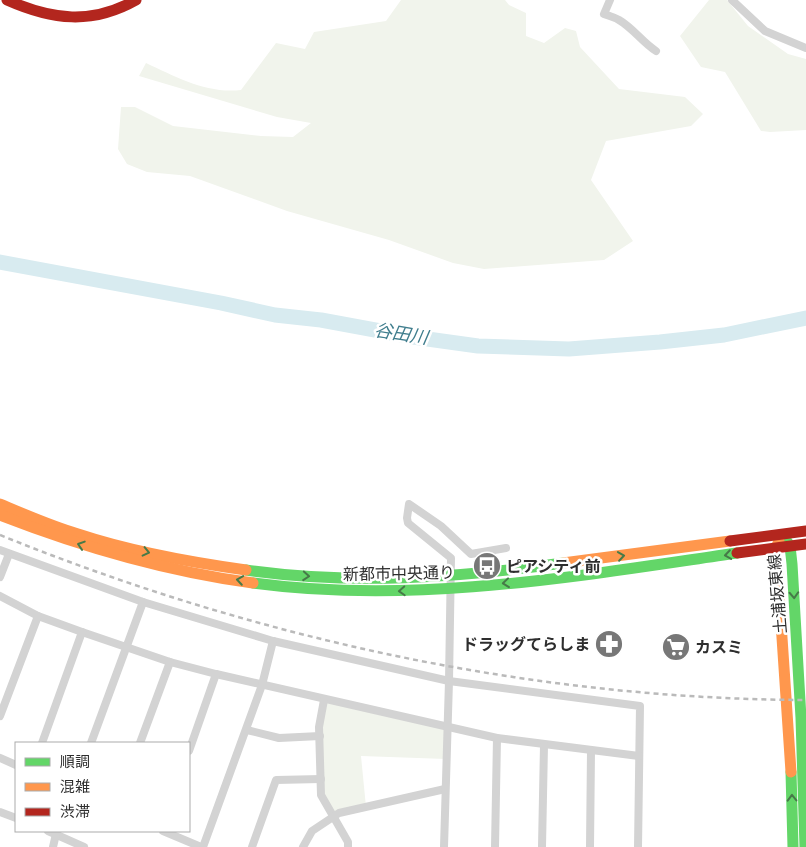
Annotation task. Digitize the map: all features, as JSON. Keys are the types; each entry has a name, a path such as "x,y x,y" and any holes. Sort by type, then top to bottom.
{"main road":[{"path":"7,0 40,13 78,18 114,12 136,0"},
{"name":"新都市中央通り","path":"0,504 50,525 103,542 202,564 269,573 326,577 392,579 450,576 565,563 806,531"},
{"name":"新都市中央通り","path":"0,515 102,552 158,566 234,580 328,590 388,591 450,588 572,576 806,544"},
{"name":"土浦坂東線","path":"782,534 790,546 803,689 805,847"},
{"name":"土浦坂東線","path":"782,534 776,548 792,782 793,847"}],"street":[{"path":"610,0 604,14 618,20 656,51"},
{"path":"732,0 765,31 806,48"},
{"path":"444,847 451,558 408,523 409,504 441,526 471,554 506,548"},
{"path":"0,550 142,602 273,641 449,681 640,706 638,847"},
{"path":"0,577 9,554"},
{"path":"0,596 38,616 82,632 170,662 216,674 497,738 639,756"},
{"path":"91,742 142,602"},
{"path":"0,716 38,616"},
{"path":"42,742 82,632"},
{"path":"166,832 202,847 247,730 262,685 273,641"},
{"path":"140,742 170,662"},
{"path":"190,748 216,674"},
{"path":"324,700 319,727 321,795 348,842 348,847"},
{"path":"247,730 280,738 320,736"},
{"path":"495,847 497,738"},
{"path":"542,847 544,745"},
{"path":"590,847 591,751"},
{"path":"0,758 15,765"},
{"path":"252,847 276,780 321,779"},
{"path":"302,847 312,831 339,813 445,789"},
{"path":"0,812 15,818"},
{"path":"51,832 84,847"},
{"path":"53,847 56,834"}],"shaded area":[{"path":"401,0 505,0 509,5 526,13 526,36 544,43 565,28 576,31 580,47 619,89 685,97 703,114 691,126 606,141 591,180 633,241 604,260 484,269 453,263 389,240 287,211 190,176 147,172 127,164 118,149 121,107 135,107 173,126 261,136 293,137 311,123 277,117 139,76 146,63 180,79 204,87 228,91 241,90 276,43 305,49 314,32 386,21"},
{"path":"709,0 727,0 748,26 788,54 806,59 806,130 761,131 725,72 701,67 680,36"},
{"path":"324,700 447,727 446,759 361,756 366,807 333,817 321,795 320,736"}],"waterway":[{"name":"谷田川","path":"0,262 221,303 275,315 321,320 413,337 478,346 569,349 660,342 724,335 806,318"}],"railway":[{"path":"0,535 96,572 194,604 294,632 395,656 497,675 600,688 703,697 806,700"}],"traffic: fast":[{"path":"786,540 790,546 792,564 801,718 805,847"},
{"path":"253,583 314,589 375,591 435,589 557,578 737,553"},
{"path":"246,570 325,577 405,578 484,573 563,563"},
{"path":"791,772 793,847"}],"traffic: slow":[{"path":"0,504 58,527 119,546 182,560 246,570"},
{"path":"0,515 93,547 156,565 253,583"},
{"path":"563,563 730,541"},
{"path":"779,541 776,548 791,772"}],"traffic: jam":[{"path":"7,0 40,12 72,17 104,13 136,0"},
{"path":"730,541 806,531"},
{"path":"737,553 806,544"}],"place":[{"name":"ピアシティ前","path":"487,566"},
{"name":"ドラッグてらしま","path":"609,644"},
{"name":"カスミ","path":"676,647"}]}
